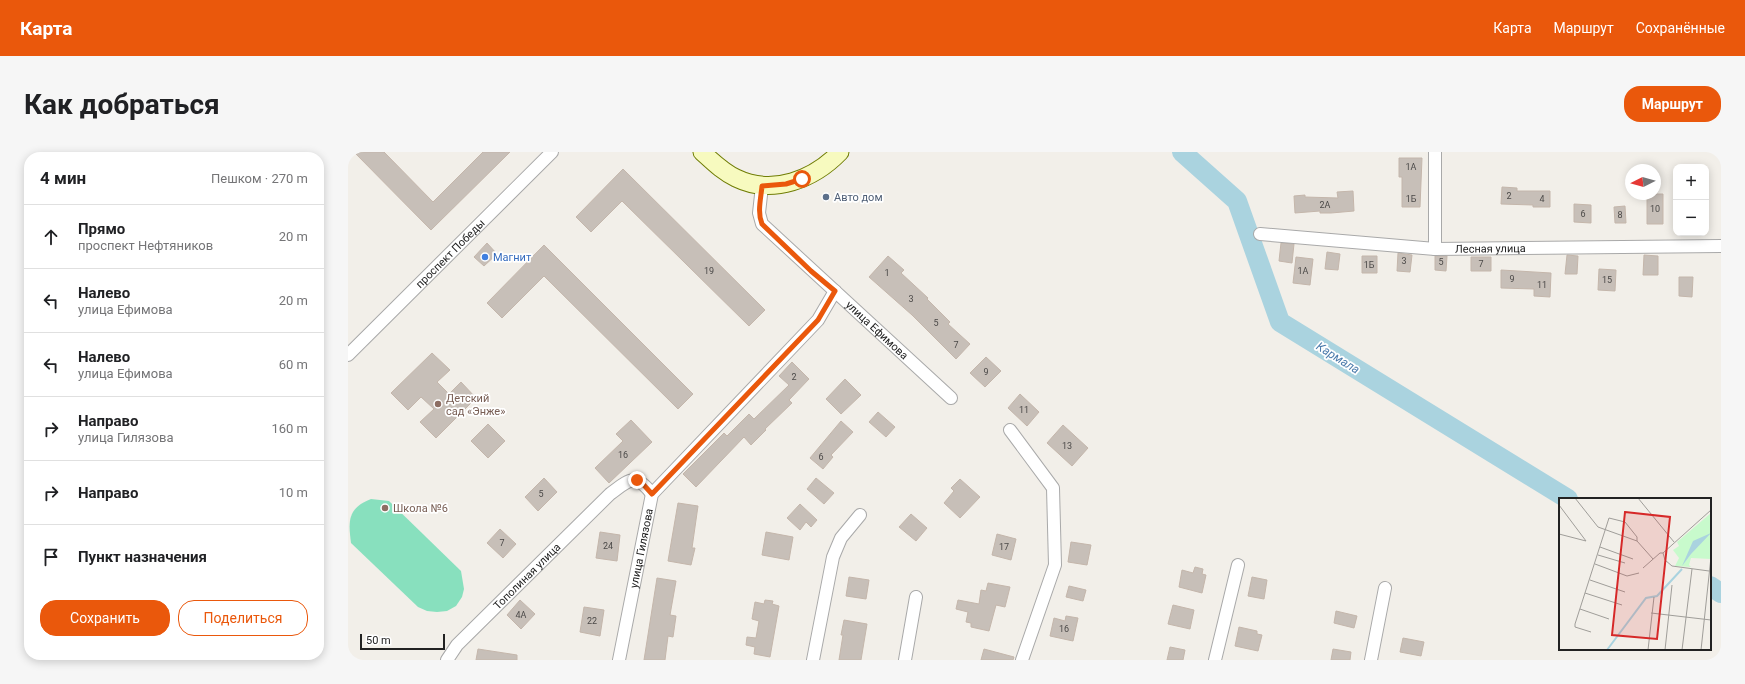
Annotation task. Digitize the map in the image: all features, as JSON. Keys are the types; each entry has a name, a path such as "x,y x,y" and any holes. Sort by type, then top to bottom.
{"street":[{"name":"проспект Победы","path":"348,355 552,152"},
{"path":"702,152 729,174 744,181 762,186 786,184 802,179 819,169 840,152"},
{"path":"1434,152 1435,249"},
{"name":"улица Ефимова","path":"762,186 759,213 762,224 811,271 835,291 951,398"},
{"name":"Лесная улица","path":"1260,234 1435,249 1721,246"},
{"name":"улица Гилязова","path":"619,660 652,494 818,320 835,291"},
{"path":"1010,430 1052,488 1055,565 1022,660"},
{"name":"Тополиная улица","path":"447,660 456,645 610,494 624,483 637,480 642,483 652,494"},
{"path":"813,660 834,557 841,538 860,515"},
{"path":"1215,660 1238,565"},
{"path":"1371,660 1385,588"},
{"path":"904,660 916,598"}],"green space":[{"path":"371,499 389,501 461,571 464,589 462,597 456,606 447,611 437,612 427,611 418,607 351,543 351,516 358,506"}],"building":[{"path":"354,152 384,152 433,202 483,152 510,152 431,230"},
{"path":"1399,158 1422,158 1420,207 1402,207 1402,177 1399,177"},
{"path":"623,169 765,310 749,326 622,201 591,232 576,217"},
{"path":"1502,187 1517,188 1517,191 1550,191 1550,207 1501,204"},
{"path":"1353,191 1354,211 1331,213 1320,213 1320,211 1295,213 1294,196 1305,195 1305,197 1338,198 1337,192"},
{"path":"1661,194 1663,194 1663,224 1647,224 1647,200 1661,200"},
{"path":"1574,204 1591,205 1591,223 1574,222"},
{"path":"1625,206 1626,223 1615,223 1614,207"},
{"path":"487,243 497,254 484,266 474,257"},
{"path":"1281,243 1294,244 1292,263 1279,261"},
{"path":"544,245 693,394 678,409 544,276 502,318 487,303"},
{"path":"1327,252 1340,254 1338,270 1325,269"},
{"path":"1398,253 1412,255 1410,272 1397,271"},
{"path":"1567,255 1578,256 1577,274 1565,274"},
{"path":"1644,255 1658,256 1658,275 1643,275"},
{"path":"888,256 904,270 901,273 928,298 927,299 950,322 948,324 970,344 956,359 912,315 869,277"},
{"path":"1362,256 1377,256 1377,273 1362,273"},
{"path":"1435,256 1447,256 1446,271 1435,270"},
{"path":"1296,257 1313,259 1310,285 1293,283"},
{"path":"1471,257 1491,257 1491,271 1471,271"},
{"path":"1599,269 1616,270 1615,291 1598,290"},
{"path":"1501,270 1551,273 1550,297 1534,296 1534,289 1501,288"},
{"path":"1679,277 1693,277 1692,297 1679,296"},
{"path":"432,353 450,370 437,382 449,394 461,382 476,398 436,438 420,422 434,409 421,397 408,410 391,393"},
{"path":"986,357 1001,371 985,387 970,373"},
{"path":"792,362 809,379 789,400 792,403 751,445 744,437 696,487 683,474 724,433 727,436 749,414 754,419 789,385 779,376"},
{"path":"845,379 861,395 841,414 826,399"},
{"path":"1020,394 1039,412 1027,426 1008,408"},
{"path":"878,412 895,427 886,437 869,422"},
{"path":"631,420 652,442 609,483 595,468 623,441 616,434"},
{"path":"841,421 853,432 831,455 833,457 823,469 810,458"},
{"path":"488,424 505,441 488,458 471,441"},
{"path":"1063,425 1088,448 1072,466 1047,443"},
{"path":"544,478 557,492 538,511 525,497"},
{"path":"816,478 834,493 824,504 807,489"},
{"path":"960,479 980,497 960,518 944,503 954,491 951,488"},
{"path":"678,503 698,506 692,548 695,548 691,565 668,561"},
{"path":"800,504 817,520 811,527 806,522 800,530 787,518"},
{"path":"911,514 927,528 916,541 899,527"},
{"path":"500,529 516,544 503,558 487,543"},
{"path":"600,532 620,535 617,561 596,558"},
{"path":"766,532 793,537 789,560 762,555"},
{"path":"997,534 1016,539 1011,560 992,555"},
{"path":"1071,542 1091,545 1087,565 1068,562"},
{"path":"1195,567 1203,569 1202,574 1206,575 1202,593 1179,587 1182,570 1193,573"},
{"path":"849,577 869,580 866,599 846,596"},
{"path":"1252,577 1267,580 1264,599 1248,596"},
{"path":"657,578 676,581 670,615 676,616 673,637 668,636 665,660 644,660"},
{"path":"988,583 1010,587 1005,607 996,605 989,631 971,627 971,623 966,622 968,612 956,609 958,600 979,604 981,590 986,591"},
{"path":"1069,586 1086,590 1083,601 1066,597"},
{"path":"520,600 535,614 521,629 507,615"},
{"path":"765,600 773,601 772,604 779,606 770,657 754,654 755,647 746,645 747,637 756,638 759,621 752,619 755,602 764,604"},
{"path":"1173,605 1194,610 1190,629 1168,624"},
{"path":"584,607 604,610 600,636 580,632"},
{"path":"1336,611 1357,616 1354,628 1334,623"},
{"path":"1066,616 1078,618 1073,641 1050,636 1054,618 1065,621"},
{"path":"844,620 867,624 861,660 839,660"},
{"path":"1239,627 1257,631 1257,634 1262,635 1258,651 1235,646"},
{"path":"1403,638 1424,642 1421,656 1400,652"},
{"path":"1170,647 1185,650 1183,660 1167,660"},
{"path":"478,649 517,655 517,660 476,660"},
{"path":"984,649 1014,657 1013,660 981,660"},
{"path":"1333,649 1351,652 1350,660 1331,660"}],"waterway":[{"name":"Кармала","path":"1182,152 1237,201 1280,322 1566,498"},
{"name":"Кармала","path":"1711,587 1721,593"}],"place":[{"name":"Авто дом","path":"826,197"},
{"name":"Магнит","path":"485,257"},
{"name":"Детский сад «Энже»","path":"438,404"},
{"name":"Школа №6","path":"385,508"}],"route":[{"path":"637,480 640,481 652,494 818,320 835,291 811,271 760,221 759,213 762,186 786,184 802,179"}]}
